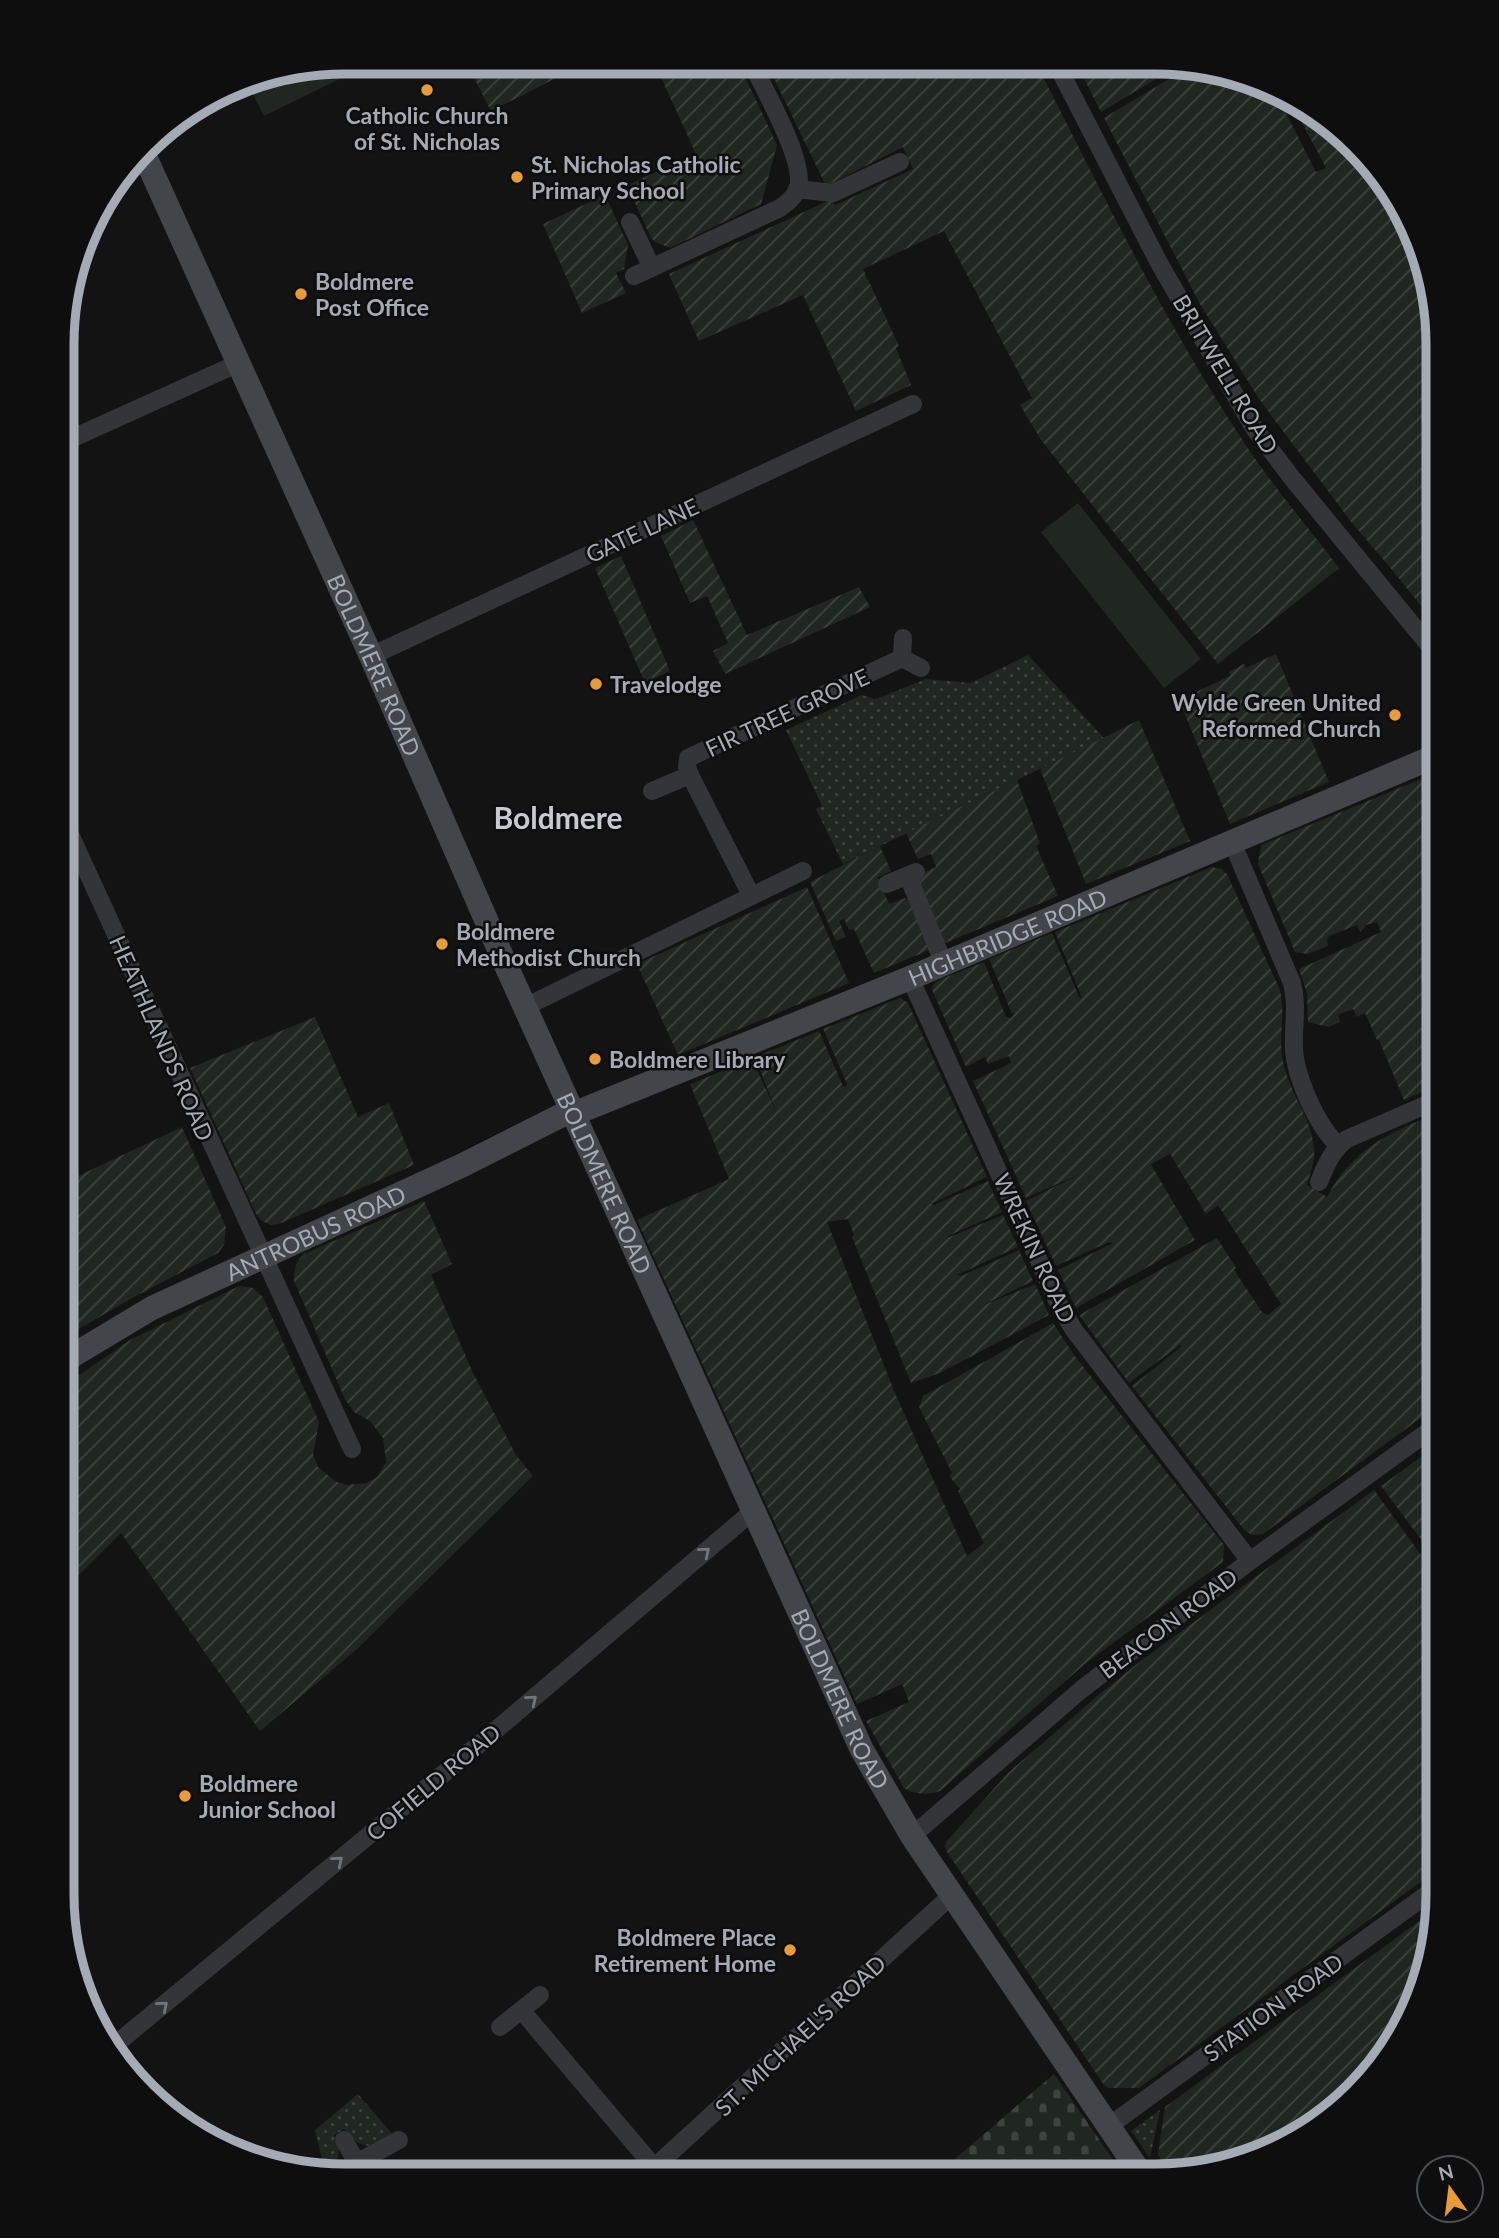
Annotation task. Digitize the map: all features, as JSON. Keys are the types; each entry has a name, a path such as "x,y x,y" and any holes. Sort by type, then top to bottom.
{"main road":[{"name":"BOLDMERE ROAD","path":"147,160 371,656 525,1007 862,1750 912,1836 1134,2164"},
{"name":"HIGHBRIDGE ROAD","path":"573,1111 583,1110 910,978 1426,760"},
{"name":"ANTROBUS ROAD","path":"74,1355 152,1308 463,1165 573,1111"}],"street":[{"path":"634,276 780,208 791,200 797,189 799,172 794,153 757,74"},
{"name":"BRITWELL ROAD","path":"1062,74 1159,263 1255,428 1292,478 1426,641"},
{"path":"797,189 833,193 900,162"},
{"path":"630,222 652,268"},
{"path":"74,437 239,363"},
{"name":"GATE LANE","path":"371,656 913,404"},
{"path":"903,638 902,659 921,668"},
{"name":"FIR TREE GROVE","path":"751,895 690,775 688,758 902,659"},
{"name":"FIR TREE GROVE","path":"652,791 690,775"},
{"path":"1232,842 1292,983 1295,995 1296,1065 1316,1115 1328,1136 1338,1145"},
{"name":"HEATHLANDS ROAD","path":"74,843 352,1449"},
{"path":"525,1007 803,871"},
{"path":"887,884 913,874 944,964"},
{"name":"WREKIN ROAD","path":"910,978 1061,1309 1074,1331 1250,1561"},
{"path":"1319,1182 1338,1145 1426,1105"},
{"name":"BEACON ROAD","path":"912,1836 1082,1689 1250,1561 1426,1433"},
{"name":"COFIELD ROAD","path":"118,2042 493,1732 753,1511"},
{"name":"ST. MICHAEL'S ROAD","path":"659,2164 953,1894"},
{"name":"STATION ROAD","path":"1109,2126 1426,1895"},
{"path":"500,2027 540,1995"},
{"path":"522,2011 644,2164"},
{"path":"344,2140 357,2163 399,2140"}],"green space":[{"path":"350,74 264,116 251,90 309,76"},
{"path":"472,74 564,74 491,111"},
{"path":"659,74 744,74 777,145 761,204 670,248 651,238 627,185 696,154"},
{"path":"772,74 1042,74 1134,255 1214,396 1266,474 1339,568 1218,664 1041,440 1020,405 1032,398 944,231 863,269 899,346 896,348 911,385 856,411 803,295 699,341 669,274 832,199 835,205 913,169 903,147 826,186"},
{"path":"1082,74 1164,74 1101,112"},
{"path":"1177,74 1225,83 1282,105 1316,172 1326,168 1298,115 1320,129 1346,153 1380,194 1398,224 1411,257 1425,326 1426,612 1352,523 1259,399 1200,304 1104,118"},
{"path":"605,195 628,245 624,269 616,273 626,293 582,313 543,224"},
{"path":"1078,503 1201,659 1164,688 1041,532"},
{"path":"693,520 747,635 859,587 870,607 725,674 713,651 728,643 707,596 690,603 661,536"},
{"path":"621,556 670,671 645,683 595,568"},
{"path":"1276,654 1329,782 1230,824 1179,700 1230,676 1229,672 1244,664 1246,668"},
{"path":"1028,655 1104,738 843,864 816,809 822,806 786,730 862,695 876,699 926,679 971,683"},
{"path":"1139,720 1190,841 1086,884 1040,769"},
{"path":"1426,777 1426,1090 1404,1100 1365,1013 1357,1017 1353,1009 1338,1015 1340,1022 1328,1027 1308,1022 1307,994 1299,969 1381,932 1377,922 1366,925 1360,932 1357,925 1329,936 1328,946 1308,954 1295,952 1258,864 1261,845"},
{"path":"1017,780 1040,843 1036,846 1058,896 943,944 916,882 923,873 936,867 931,854 918,859 906,833"},
{"path":"880,846 891,871 878,877 889,904 905,898 914,903 932,949 874,973 854,929 849,930 844,919 839,921 846,937 836,941 810,882"},
{"path":"1212,867 1222,869 1227,874 1280,990 1282,1057 1287,1077 1312,1134 1314,1146 1307,1185 1327,1197 1337,1180 1360,1154 1373,1144 1426,1118 1426,1414 1263,1534 1252,1535 1245,1531 1132,1386 1182,1346 1129,1383 1079,1315 1217,1238 1236,1268 1234,1270 1262,1312 1268,1315 1281,1304 1218,1205 1206,1214 1170,1154 1151,1164 1195,1240 1076,1308 1058,1270 1113,1243 1109,1242 1056,1266 1026,1201 1082,1173 1026,1198 973,1081 1011,1063 1009,1056 988,1064 985,1057 966,1067 932,990 939,980 984,962 1006,1017 1011,1018 1015,1013 1012,1014 989,959 1052,933 1079,997 1082,998 1055,932"},
{"path":"807,887 849,983 678,1055 637,964"},
{"path":"900,998 908,1003 987,1177 931,1204 988,1181 1002,1212 947,1238 1003,1215 1018,1247 957,1275 961,1276 1019,1250 1033,1281 979,1307 1035,1284 1049,1315 940,1373 911,1383 852,1237 854,1235 848,1219 827,1222 895,1393 967,1556 984,1543 958,1491 960,1489 949,1476 952,1473 919,1407 923,1396 1053,1323 1074,1355 1224,1545 1223,1562 1086,1663 940,1791 926,1794 904,1788 866,1721 909,1702 902,1684 857,1704 637,1220 729,1179 690,1084 752,1059 776,1111 755,1057 819,1031 843,1086 846,1087 823,1029"},
{"path":"315,1017 358,1117 389,1103 414,1165 279,1224 271,1225 256,1214 190,1068"},
{"path":"182,1127 226,1227 224,1245 218,1253 74,1331 74,1178"},
{"path":"424,1201 452,1264 431,1275 473,1373 516,1455 533,1476 357,1649 260,1731 121,1533 74,1580 74,1379 130,1340 239,1286 253,1288 263,1297 319,1422 313,1455 318,1467 335,1481 346,1485 367,1483 377,1477 386,1462 383,1438 370,1421 354,1412 345,1399 294,1281 295,1269 304,1254"},
{"path":"1426,1453 1426,1546 1381,1486"},
{"path":"1374,1490 1426,1562 1426,1647 1421,1650 1426,1657 1426,1878 1139,2088 1108,2088 945,1846 1009,1772 1138,1663"},
{"path":"1424,1917 1416,1964 1398,2014 1370,2059 1320,2109 1275,2137 1242,2150 1208,2159 1164,2164 1158,2155 1165,2107"},
{"path":"1054,2074 1116,2164 949,2164"},
{"path":"358,2094 400,2143 362,2145 344,2129 334,2135 339,2149 338,2158 330,2164 323,2164 315,2130"},
{"path":"1160,2110 1150,2158 1131,2131"}],"place":[{"name":"Catholic Church of St. Nicholas","path":"427,90"},
{"name":"St. Nicholas Catholic Primary School","path":"517,177"},
{"name":"Boldmere Post Office","path":"301,294"},
{"name":"Travelodge","path":"596,684"},
{"name":"Wylde Green United Reformed Church","path":"1395,715"},
{"name":"Boldmere Methodist Church","path":"442,944"},
{"name":"Boldmere Library","path":"595,1059"},
{"name":"Boldmere Junior School","path":"185,1796"},
{"name":"Boldmere Place Retirement Home","path":"790,1950"}],"district":[{"name":"Boldmere","path":"558,817"}]}
